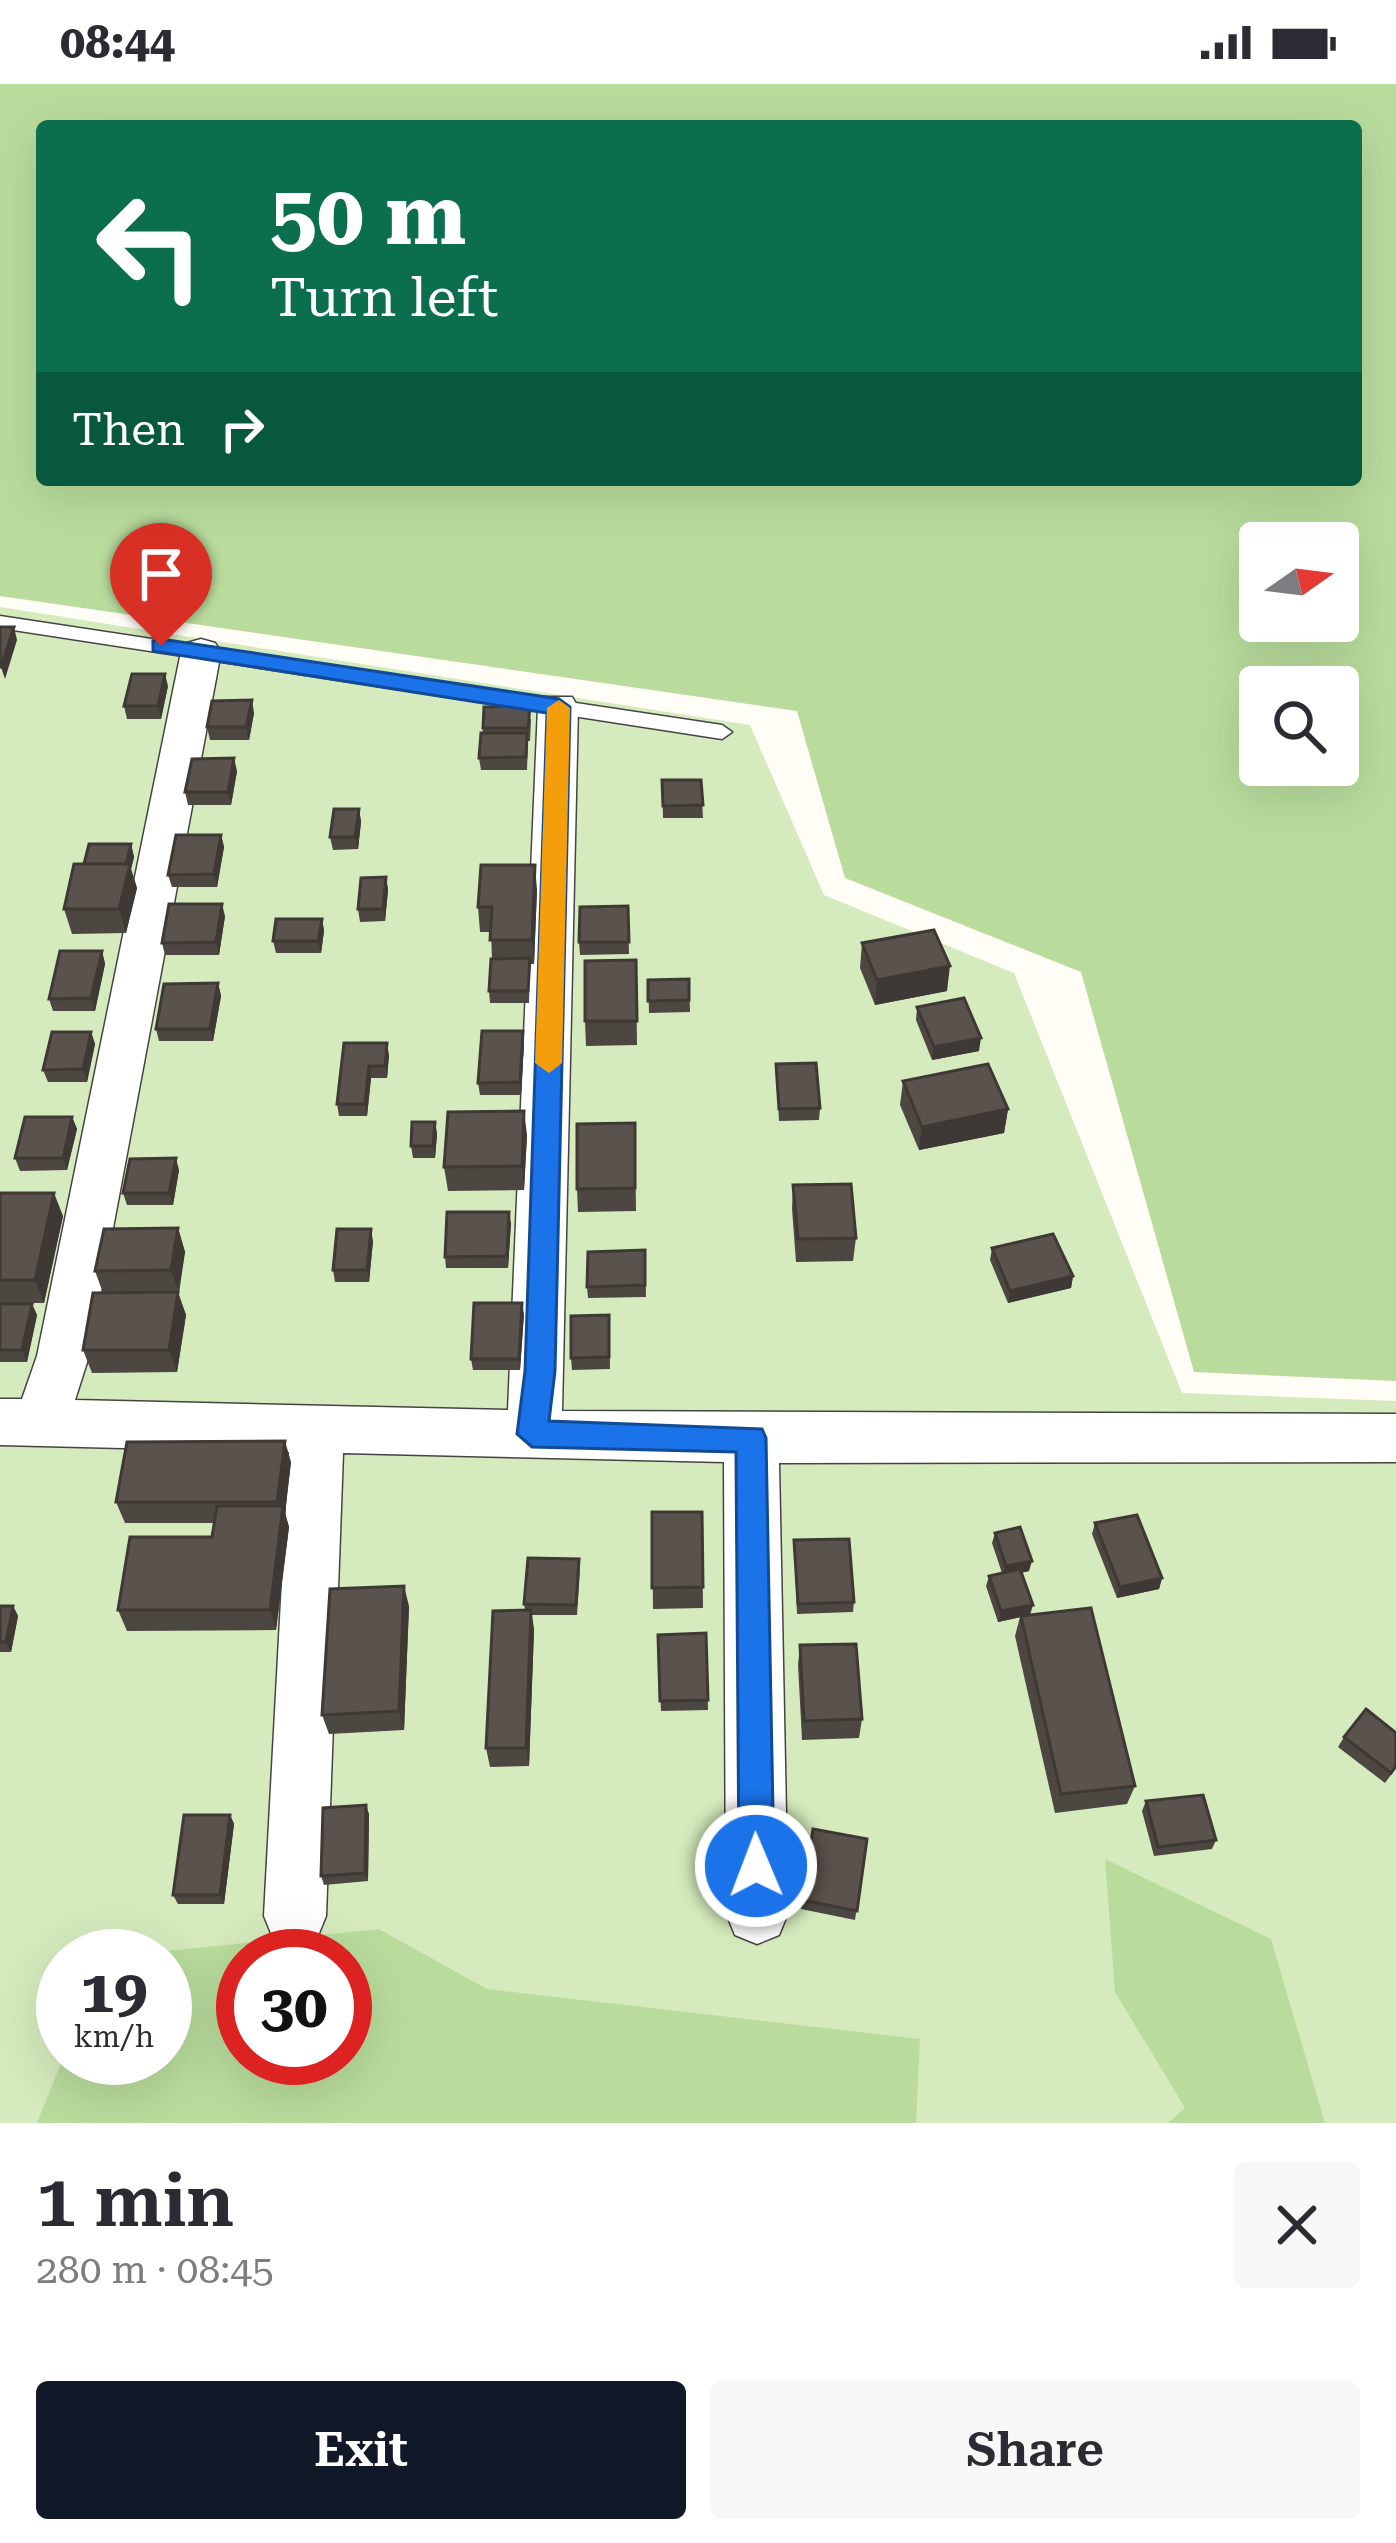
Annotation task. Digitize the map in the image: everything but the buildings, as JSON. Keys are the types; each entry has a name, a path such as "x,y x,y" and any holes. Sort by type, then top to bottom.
{"street":[{"path":"21,1422 63,1356 201,652"},
{"path":"532,1434 540,1371 559,707"},
{"path":"21,1422 751,1438 1396,1438"},
{"path":"295,1916 317,1429"},
{"path":"751,1438 757,1913"}],"lane":[{"path":"0,622 722,731"}],"green space":[{"path":"0,84 1396,84 1396,1381 1194,1372 1081,972 845,878 797,711 0,596"},
{"path":"0,607 750,725 824,895 1014,973 1182,1393 1396,1401 1396,2123 0,2123"},
{"path":"1105,1859 1271,1939 1325,2123 1168,2123 1185,2108 1115,1992"},
{"path":"379,1929 487,1989 920,2039 916,2123 37,2123 52,2085 192,2085 192,1948 216,1946 216,2085 372,2085 372,1930"}],"slow traffic":[{"path":"549,1063 559,708"}],"route":[{"path":"161,646 559,707 540,1371 532,1434 751,1438 756,1866"}]}
